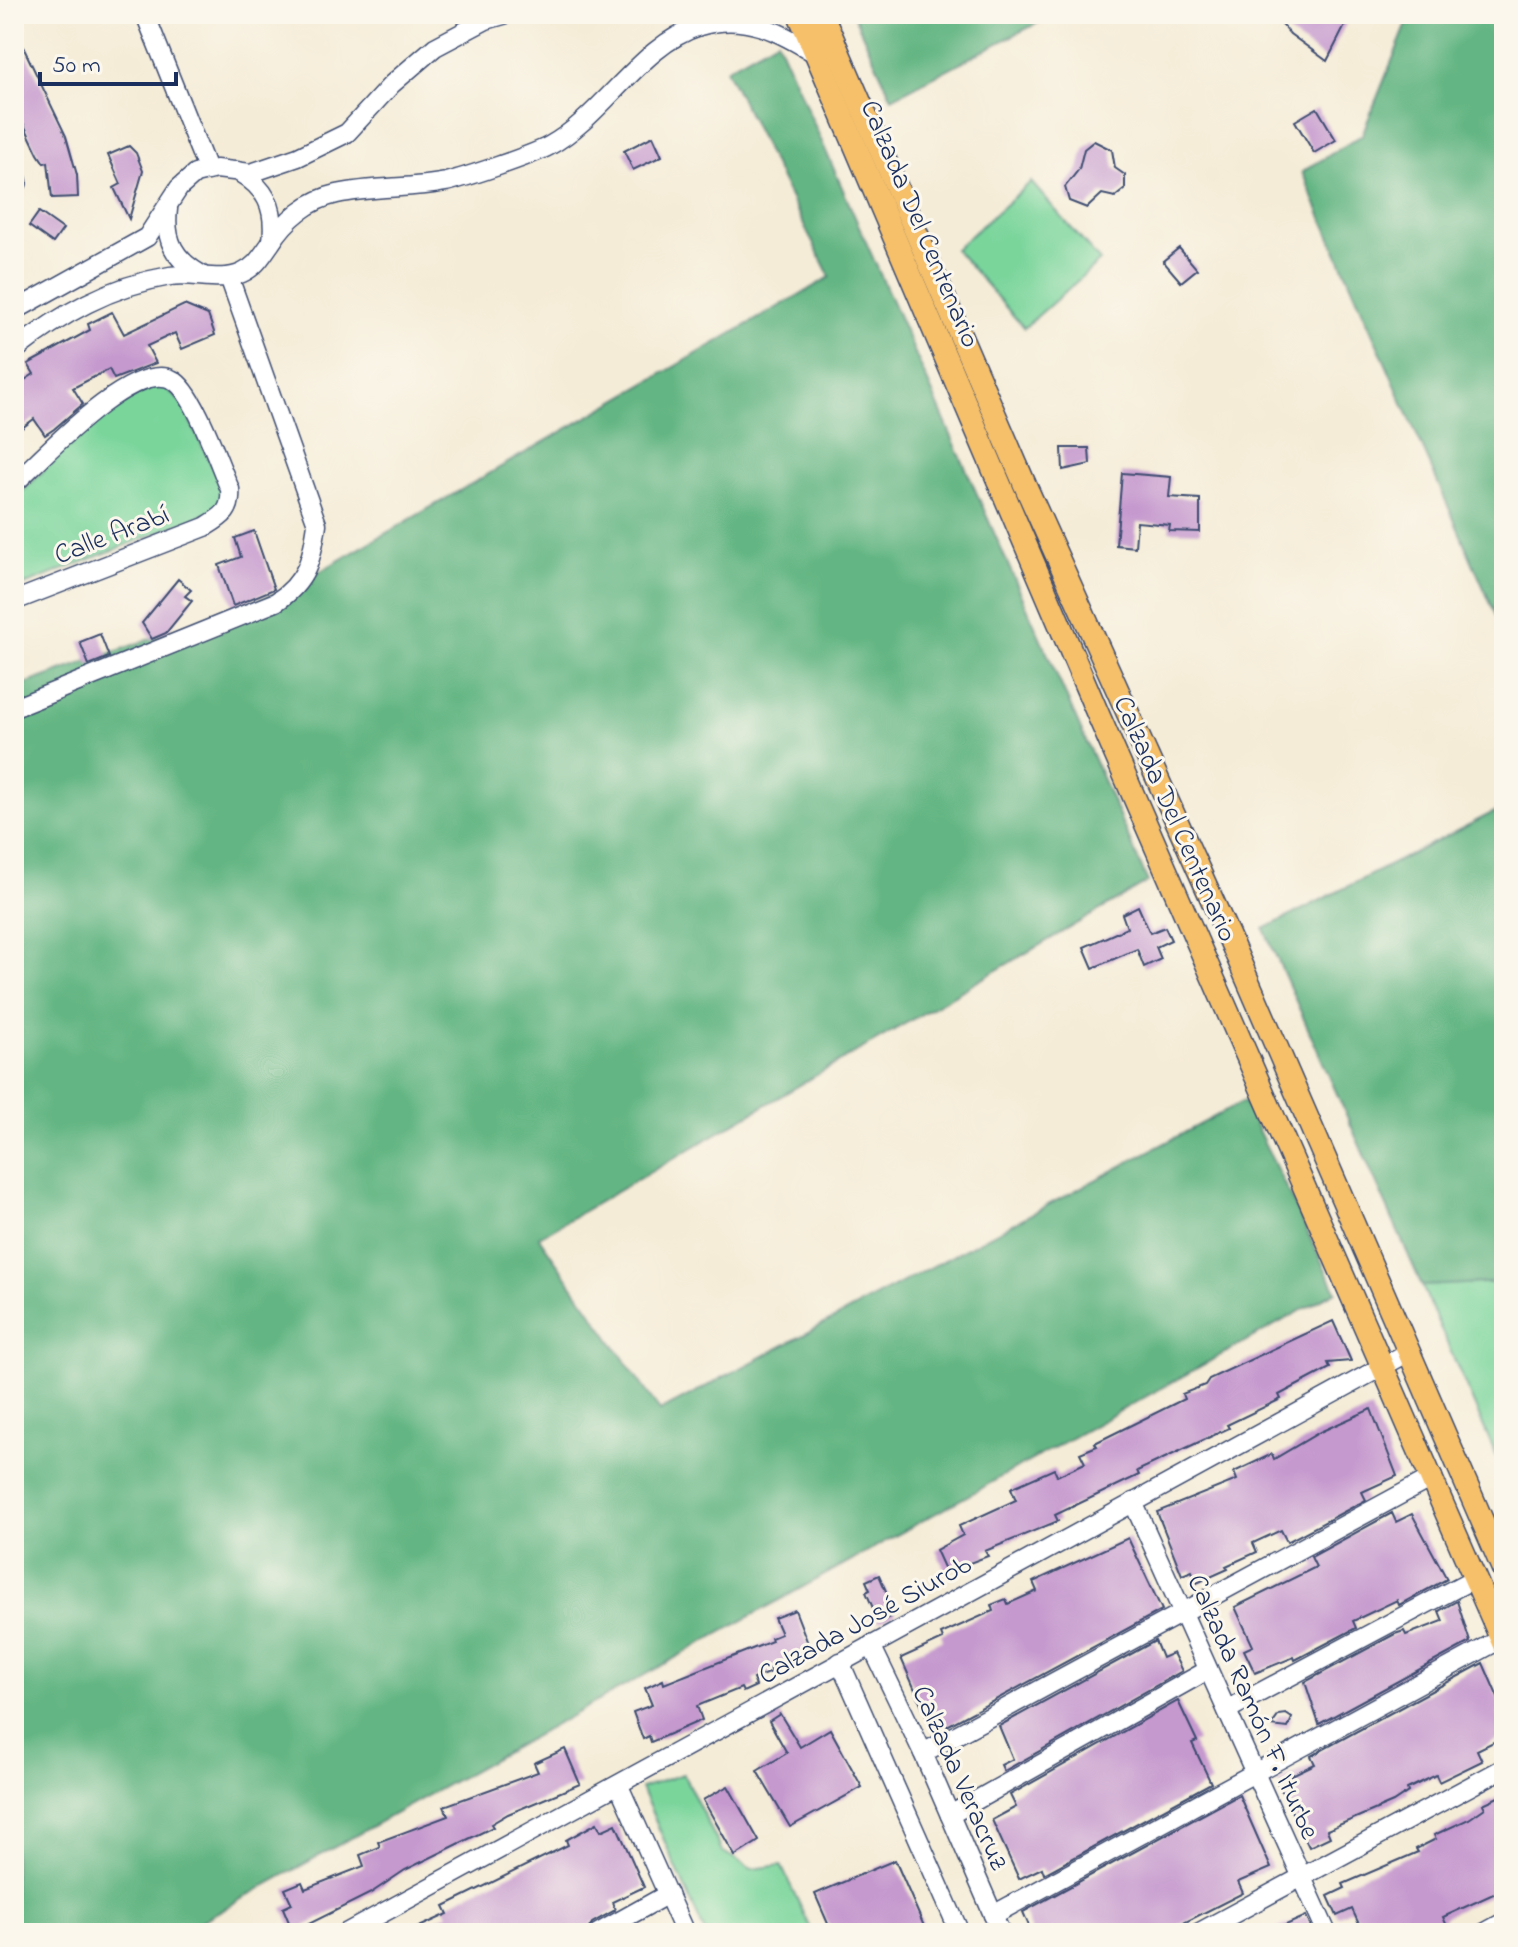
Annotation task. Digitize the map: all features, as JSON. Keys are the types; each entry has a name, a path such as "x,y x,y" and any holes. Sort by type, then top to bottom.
{"main road":[{"name":"Calzada Del Centenario","path":"799,14 819,56 850,103 1025,485 1228,935 1504,1571"},
{"name":"Calzada Del Centenario","path":"822,14 850,103 1097,712 1384,1362 1503,1642"}],"street":[{"path":"145,14 207,169"},
{"path":"14,311 147,237 179,188 207,169 251,173 298,157 347,133 392,84 435,47 486,20 507,14"},
{"path":"14,351 75,308 119,288 173,275 229,277 244,272 261,259 272,241 301,208 335,194 447,182 547,147 590,118 676,37 722,21 751,23 783,33 819,56"},
{"path":"237,171 256,182 269,199 274,219 272,241"},
{"path":"168,206 165,228 171,248 184,265 202,275"},
{"path":"14,708 276,602 294,591 311,563 317,524 229,277"},
{"name":"Calle Arabí","path":"14,484 116,393 150,377 172,379 186,391 230,489 231,503 227,513 205,527 14,601"},
{"name":"Calzada José Siurob","path":"346,1933 619,1786 1384,1362 1409,1352"},
{"path":"923,1753 1433,1477"},
{"name":"Calzada Ramón F. Iturbe","path":"1133,1502 1327,1933"},
{"path":"1227,1710 1475,1578"},
{"path":"993,1915 1253,1770 1503,1642"},
{"name":"Calzada Veracruz","path":"871,1645 923,1753 1001,1933"},
{"path":"840,1662 960,1933"},
{"path":"950,1815 1208,1670"},
{"path":"1198,1933 1504,1768"},
{"path":"619,1786 685,1933"},
{"path":"598,1933 668,1894"},
{"path":"1484,1933 1504,1922"}],"green space":[{"path":"853,14 1055,14 892,98"},
{"path":"1411,14 1504,14 1504,634 1302,172 1362,135"},
{"path":"777,40 1148,882 539,1237 660,1411 1244,1101 1336,1291 180,1933 14,1933 14,688 291,588 830,277 726,69"},
{"path":"1031,182 1100,261 1024,328 955,249"},
{"path":"164,386 181,402 224,490 225,501 216,510 14,589 14,500 60,454 136,389"},
{"path":"1504,807 1504,1282 1422,1286 1264,929"},
{"path":"1504,1282 1504,1473 1422,1286"},
{"path":"683,1774 722,1851 752,1869 781,1865 813,1933 705,1933 641,1788"}],"building":[{"path":"1273,14 1351,14 1327,61 1290,34"},
{"path":"14,28 66,136 77,175 78,197 52,198 48,162 44,163 38,154 17,110 14,111"},
{"path":"1317,108 1336,140 1314,153 1295,121"},
{"path":"653,136 662,156 633,170 624,151"},
{"path":"1094,141 1112,150 1115,168 1125,175 1125,189 1115,197 1102,194 1087,208 1069,201 1065,187 1079,169 1084,149"},
{"path":"129,146 136,153 143,171 129,219 114,188 121,184 108,155"},
{"path":"39,212 63,229 53,243 29,226"},
{"path":"1179,248 1197,269 1181,282 1163,261"},
{"path":"184,305 208,315 215,335 182,349 175,333 147,346 156,363 114,379 109,369 73,388 83,404 54,429 45,435 34,419 14,434 14,387 34,374 28,364 90,330 88,324 112,312 124,334"},
{"path":"1062,448 1089,448 1090,464 1063,470"},
{"path":"1122,473 1171,477 1169,497 1200,499 1200,532 1169,531 1170,525 1137,522 1135,547 1116,545"},
{"path":"254,531 274,589 233,606 219,565 241,557 235,538"},
{"path":"178,579 191,590 185,596 192,601 166,633 152,639 142,623"},
{"path":"100,634 109,657 89,665 80,642"},
{"path":"1138,906 1150,933 1165,927 1171,940 1156,947 1161,959 1144,967 1137,949 1093,968 1084,947 1127,928 1122,914"},
{"path":"1333,1321 1351,1361 1328,1363 1330,1368 1279,1395 1281,1399 1227,1425 1229,1428 1137,1471 1139,1475 1055,1515 1058,1521 985,1551 988,1556 946,1572 936,1550 963,1535 959,1526 1016,1500 1011,1488 1054,1469 1057,1476 1085,1463 1080,1453 1097,1446 1095,1443 1184,1399 1182,1394 1205,1385 1209,1379"},
{"path":"1371,1409 1397,1476 1362,1492 1366,1500 1287,1542 1281,1530 1253,1543 1257,1552 1226,1566 1228,1569 1197,1583 1192,1571 1182,1575 1157,1512 1237,1480 1234,1472 1272,1454 1274,1459 1320,1432"},
{"path":"1392,1513 1396,1522 1412,1514 1447,1579 1399,1605 1397,1600 1353,1621 1356,1628 1295,1660 1294,1657 1255,1673 1244,1650 1253,1646 1235,1607 1316,1567 1311,1557"},
{"path":"1128,1538 1162,1610 934,1733 901,1658 943,1639 941,1634 993,1611 991,1605 1006,1599 1008,1604 1037,1591 1033,1582"},
{"path":"879,1575 896,1614 879,1622 866,1592 870,1590 866,1581"},
{"path":"1457,1601 1470,1642 1319,1724 1305,1682 1395,1634 1404,1631 1406,1635 1443,1621 1439,1611"},
{"path":"795,1610 812,1654 769,1668 771,1672 753,1679 756,1686 743,1692 741,1688 697,1706 702,1720 651,1742 649,1736 643,1739 633,1712 652,1705 645,1688 663,1680 664,1684 772,1641 771,1638 781,1634 774,1618"},
{"path":"1155,1641 1162,1658 1173,1653 1182,1671 1004,1771 1001,1765 1013,1759 999,1726"},
{"path":"1483,1663 1503,1709 1498,1712 1504,1737 1477,1750 1482,1761 1439,1782 1436,1775 1407,1789 1408,1792 1393,1802 1327,1830 1330,1837 1309,1847 1277,1782 1315,1764 1311,1756"},
{"path":"1178,1701 1197,1741 1192,1743 1211,1783 1044,1874 1042,1868 1019,1879 992,1820 1016,1807 1010,1795"},
{"path":"780,1714 800,1747 830,1729 862,1787 790,1827 757,1771 787,1753 769,1721"},
{"path":"1286,1714 1292,1718 1288,1728 1271,1726 1279,1715"},
{"path":"565,1749 580,1784 508,1814 491,1824 493,1827 405,1870 371,1893 293,1932 283,1908 292,1904 285,1889 302,1882 305,1889 364,1866 360,1855 380,1847 378,1842 448,1816 444,1806 538,1772 534,1763"},
{"path":"728,1786 759,1841 735,1856 703,1800"},
{"path":"1239,1795 1271,1868 1238,1882 1243,1893 1164,1933 1032,1933 1023,1912"},
{"path":"1504,1797 1504,1878 1496,1882 1500,1891 1443,1917 1450,1933 1363,1933 1352,1909 1337,1916 1328,1896 1345,1888 1343,1884 1418,1852 1416,1849 1436,1839 1434,1835 1469,1819 1485,1808 1483,1804"},
{"path":"597,1823 601,1831 616,1824 644,1887 612,1902 615,1910 592,1923 586,1933 406,1933 448,1914 444,1906 568,1845 566,1840"},
{"path":"895,1860 927,1933 832,1933 815,1894"},
{"path":"1306,1916 1312,1929 1304,1933 1268,1933"}]}
